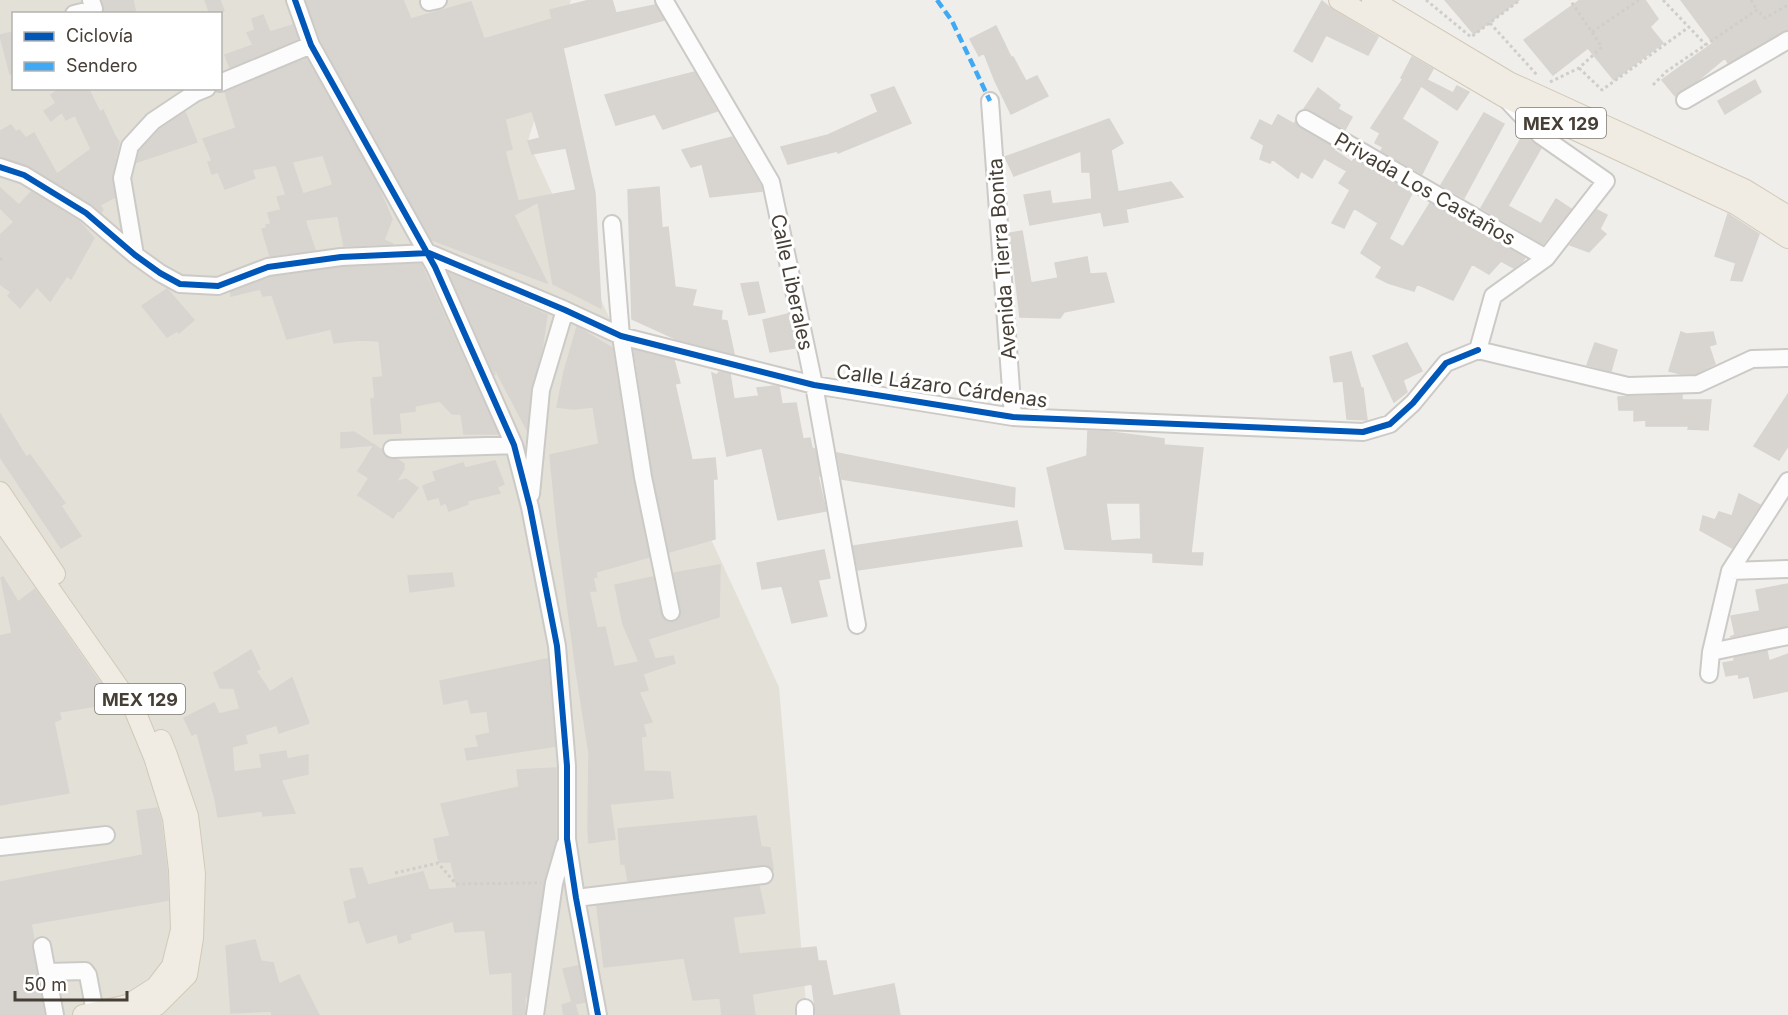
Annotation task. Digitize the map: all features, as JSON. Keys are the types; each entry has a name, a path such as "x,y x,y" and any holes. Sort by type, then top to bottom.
{"main road":[{"name":"MEX 129","path":"1339,0 1504,97 1737,205 1788,238"},
{"name":"MEX 129","path":"1372,0 1509,82 1744,189 1788,216"},
{"name":"MEX 129","path":"0,492 145,707 167,755 188,816 195,874 192,947 187,975 159,1010 89,1014"},
{"name":"MEX 129","path":"0,518 135,711 154,757 173,818 179,870 181,930 172,966 133,1012"}],"street":[{"path":"82,12 94,9 91,0"},
{"path":"295,0 311,45 429,254 514,445 530,507 557,646 567,766 567,839 598,1015"},
{"name":"Calle Liberales","path":"664,0 771,182 814,385 857,625"},
{"path":"1684,100 1788,40"},
{"path":"222,82 311,45"},
{"path":"135,255 123,178 130,146 153,121 202,90"},
{"path":"1504,97 1540,135 1606,181 1546,258 1493,296 1478,350 1628,386 1698,384 1752,358 1788,358"},
{"name":"Avenida Tierra Bonita","path":"990,101 1013,417"},
{"name":"Privada Los Castaños","path":"1305,119 1546,258"},
{"path":"0,167 24,175 86,213 135,255 180,284 218,286 268,267 341,258 429,254"},
{"path":"612,224 621,336 643,477 670,612"},
{"name":"Calle Lázaro Cárdenas","path":"429,254 565,310 621,336 814,385 1013,417 1363,432 1390,423 1413,403 1446,363 1478,350"},
{"path":"530,507 541,390 565,310"},
{"path":"392,449 514,445"},
{"path":"1708,674 1730,571 1788,481"},
{"path":"1730,571 1788,569"},
{"path":"1711,652 1788,636"},
{"path":"0,847 106,835"},
{"path":"535,1015 554,883 567,839"},
{"path":"576,898 764,875"},
{"path":"42,946 55,1015"},
{"path":"47,972 85,971 88,975 89,1014"}],"path":[{"path":"1426,0 1471,37 1520,0"},
{"path":"1545,85 1579,68 1602,47 1570,0"},
{"path":"1592,32 1639,0"},
{"path":"1663,0 1706,45"},
{"path":"1751,0 1765,18 1788,4"},
{"path":"1653,85 1667,71 1757,10"},
{"path":"1490,23 1537,76"},
{"path":"1579,68 1602,90 1689,27"},
{"path":"395,873 438,863 456,884 554,883"}],"shaded area":[{"path":"0,0 571,0 528,141 779,687 807,1015 0,1015"}],"building":[{"path":"102,0 133,0 136,12 103,12"},
{"path":"205,0 220,0 224,11 209,12"},
{"path":"306,0 403,0 411,19 471,2 484,39 552,19 550,10 590,0 612,0 616,13 655,5 664,20 563,48 595,193 601,308 553,284 538,202 514,215 547,283 432,240 321,41","holes":["532,111 540,138 528,141 532,154 566,148 576,190 518,201 505,151 512,149 505,119"]},
{"path":"1445,0 1519,0 1474,34"},
{"path":"1580,0 1645,0 1658,19 1650,27 1663,43 1614,80 1588,48 1553,75 1524,40"},
{"path":"1681,0 1788,0 1788,30 1728,63 1725,58 1675,96 1662,80 1713,43"},
{"path":"1322,1 1378,37 1368,55 1326,35 1312,62 1294,51"},
{"path":"263,15 270,32 293,25 298,39 230,68 225,55 253,45 247,33 255,30 252,19"},
{"path":"996,26 1026,81 1037,76 1048,96 1011,114 984,53 979,56 970,39"},
{"path":"12,32 12,74 10,74 0,35"},
{"path":"1412,57 1433,69 1427,80 1453,93 1457,86 1469,92 1457,110 1421,86 1402,119 1438,142 1422,174 1381,151 1383,147 1375,143 1380,133 1371,128 1403,79 1401,78"},
{"path":"306,58 376,182 392,219 384,240 393,244 344,246 338,216 305,220 315,250 270,256 262,229 271,224 268,213 281,210 277,197 286,195 276,165 252,170 255,178 225,189 218,172 212,174 208,162 212,161 203,139 236,128 225,92","holes":["323,155 333,185 303,194 292,162"]},
{"path":"694,72 717,111 663,129 655,114 616,125 605,95"},
{"path":"1755,80 1761,92 1725,114 1718,101"},
{"path":"894,87 911,123 838,153 837,151 788,164 781,147 828,135 878,112 871,95"},
{"path":"1318,88 1340,105 1338,109 1352,117 1345,130 1310,110 1304,109"},
{"path":"58,90 89,90 100,112 103,110 119,142 112,176 115,197 100,205 103,210 101,212 29,166 0,157 0,131 11,125 16,132 19,130 26,138 34,133 57,174 91,149 75,115 66,120 62,112 51,121 44,111 56,103 51,95"},
{"path":"185,112 197,142 137,162 140,151 160,129"},
{"path":"1484,113 1504,124 1464,198 1441,185"},
{"path":"1278,115 1294,124 1295,122 1300,128 1335,148 1334,150 1352,162 1354,159 1412,193 1389,239 1403,247 1430,203 1525,258 1514,268 1501,261 1489,274 1472,264 1453,300 1417,284 1414,291 1376,277 1382,267 1361,253 1378,223 1354,208 1344,228 1332,223 1350,190 1339,183 1347,171 1324,158 1312,178 1301,171 1298,178 1272,159 1270,163 1260,159 1264,145 1251,138 1260,120 1272,126"},
{"path":"1109,119 1123,143 1111,150 1118,192 1171,182 1183,197 1126,209 1128,222 1104,226 1101,212 1030,225 1024,195 1050,191 1052,204 1092,199 1090,172 1082,172 1081,151 1014,176 1005,157"},
{"path":"1523,135 1541,148 1508,206 1541,224 1556,199 1571,209 1543,244 1481,208"},
{"path":"732,137 762,191 710,197 702,164 691,167 682,150"},
{"path":"659,187 662,228 668,227 675,287 696,290 692,306 722,311 721,320 727,321 734,354 676,339 632,319 628,190"},
{"path":"0,188 19,205 31,192 80,222 94,238 71,279 67,276 50,301 37,287 20,308 8,296 11,292 0,284 0,235 14,222 0,208"},
{"path":"1597,210 1607,215 1600,229 1606,234 1589,252 1570,245"},
{"path":"1728,214 1759,234 1742,281 1731,280 1736,263 1715,256"},
{"path":"1022,231 1031,283 1058,278 1055,263 1087,257 1090,274 1106,273 1114,302 1064,312 1060,318 1020,317 1010,233"},
{"path":"421,264 498,434 464,434 461,414 452,414 440,401 415,406 415,411 399,413 401,433 374,434 371,399 375,398 373,378 383,377 379,341 359,340 334,343 331,329 287,339 272,295 263,296 260,289 231,296 231,292 271,277 342,267"},
{"path":"449,273 547,315 542,349 531,389 527,430 494,367 495,375"},
{"path":"758,282 765,312 749,315 741,284"},
{"path":"167,289 194,320 179,333 177,331 167,337 142,306"},
{"path":"788,314 795,348 770,352 763,320"},
{"path":"577,327 612,348 633,479 649,557 596,572 597,577 593,578 596,591 589,591 597,628 605,627 614,667 639,662 623,624 615,585 653,577 661,615 667,622 673,622 678,619 681,610 674,573 720,565 719,617 648,639 655,659 673,656 675,663 643,674 648,690 639,692 652,722 643,724 646,736 641,737 644,771 670,772 673,798 610,804 615,839 589,843 589,753 557,526 550,455 599,444 593,407 574,409 557,407"},
{"path":"1681,332 1686,334 1713,332 1716,344 1709,346 1715,364 1696,374 1669,371"},
{"path":"1407,343 1422,371 1403,380 1407,392 1394,402 1373,356"},
{"path":"1595,343 1617,350 1611,371 1587,365"},
{"path":"634,350 674,360 680,383 675,384 692,460 715,458 717,479 713,479 715,539 669,552 653,475"},
{"path":"1351,352 1361,388 1363,388 1367,420 1347,419 1343,381 1334,382 1330,357"},
{"path":"719,372 730,374 734,399 759,396 757,388 774,386 779,387 782,404 796,403 803,439 810,438 812,448 815,449 826,511 778,520 762,448 727,456 712,373 717,375"},
{"path":"1788,394 1788,446 1779,460 1754,446"},
{"path":"1682,395 1682,400 1711,400 1708,430 1688,429 1689,426 1646,426 1646,420 1634,421 1634,410 1619,410 1618,397"},
{"path":"0,414 26,457 30,455 65,503 61,506 81,536 61,548 0,457"},
{"path":"1088,431 1164,439 1164,445 1203,448 1191,553 1203,553 1202,565 1153,562 1153,553 1065,549 1047,468 1087,456","holes":["1106,503 1140,503 1141,539 1111,541"]},
{"path":"354,432 382,450 387,458 397,459 404,464 404,469 396,482 406,479 418,488 393,518 358,495 369,478 358,471 374,445 341,448 341,433"},
{"path":"837,453 1015,488 1014,507 842,479"},
{"path":"495,461 504,484 497,487 500,493 467,501 468,504 449,511 446,503 441,505 439,497 428,500 423,486 436,481 433,472 463,463 465,468"},
{"path":"1739,494 1760,505 1732,548 1700,530 1703,516 1715,520 1719,512 1732,516"},
{"path":"1017,521 1022,546 858,570 853,546"},
{"path":"824,550 830,578 818,580 827,616 792,623 782,586 762,589 757,563"},
{"path":"452,573 454,586 410,592 408,576"},
{"path":"3,577 18,602 35,589 114,703 59,712 61,719 54,722 69,793 0,805 0,636 12,633 1,578"},
{"path":"1788,584 1788,626 1730,637 1735,635 1731,616 1760,611 1756,590"},
{"path":"251,650 260,669 256,671 270,692 292,678 309,723 279,733 277,725 245,735 247,743 232,747 234,772 262,768 260,755 286,751 287,759 308,755 308,774 281,780 295,813 263,816 262,811 218,817 197,733 192,735 184,718 214,703 219,714 240,709 234,688 220,688 214,673"},
{"path":"1767,651 1769,661 1788,654 1788,691 1754,698 1749,676 1739,678 1738,674 1726,676 1723,663 1734,661 1734,658"},
{"path":"547,659 555,746 467,760 465,749 479,747 476,736 490,733 487,711 471,713 468,699 444,704 440,681"},
{"path":"556,768 556,840 544,882 527,997 525,997 525,1015 513,1015 512,972 490,974 485,930 455,932 453,921 410,934 411,939 399,943 397,934 367,943 359,920 349,923 344,902 357,898 350,869 362,868 368,885 423,872 429,890 457,888 451,862 439,862 434,839 450,836 441,804 519,787 517,770"},
{"path":"157,808 161,820 168,900 31,924 34,940 32,948 44,1015 0,1015 0,882 143,855 137,811"},
{"path":"756,816 761,847 770,848 773,869 763,865 628,881 625,864 621,864 618,829"},
{"path":"759,886 765,913 733,917 739,954 816,947 818,961 826,961 833,996 894,984 900,1015 816,1015 812,984 752,994 755,1015 722,1015 720,998 693,1000 684,958 604,967 597,906"},
{"path":"255,940 261,961 273,963 279,984 299,975 319,1015 272,1015 271,1011 231,1013 226,946"},
{"path":"578,966 585,1002 575,1004 578,1015 564,1015 562,1005 572,1002 563,969"}],"marked path":[{"path":"937,0 952,21 990,101"}],"cycle path":[{"path":"295,0 311,45 435,267 514,445 530,507 557,646 567,766 567,839 598,1015"},
{"path":"0,167 24,175 86,213 135,255 180,284 218,286 268,267 341,257 429,253 621,336 814,385 1013,417 1363,432 1390,424 1413,403 1446,363 1478,350"}]}
